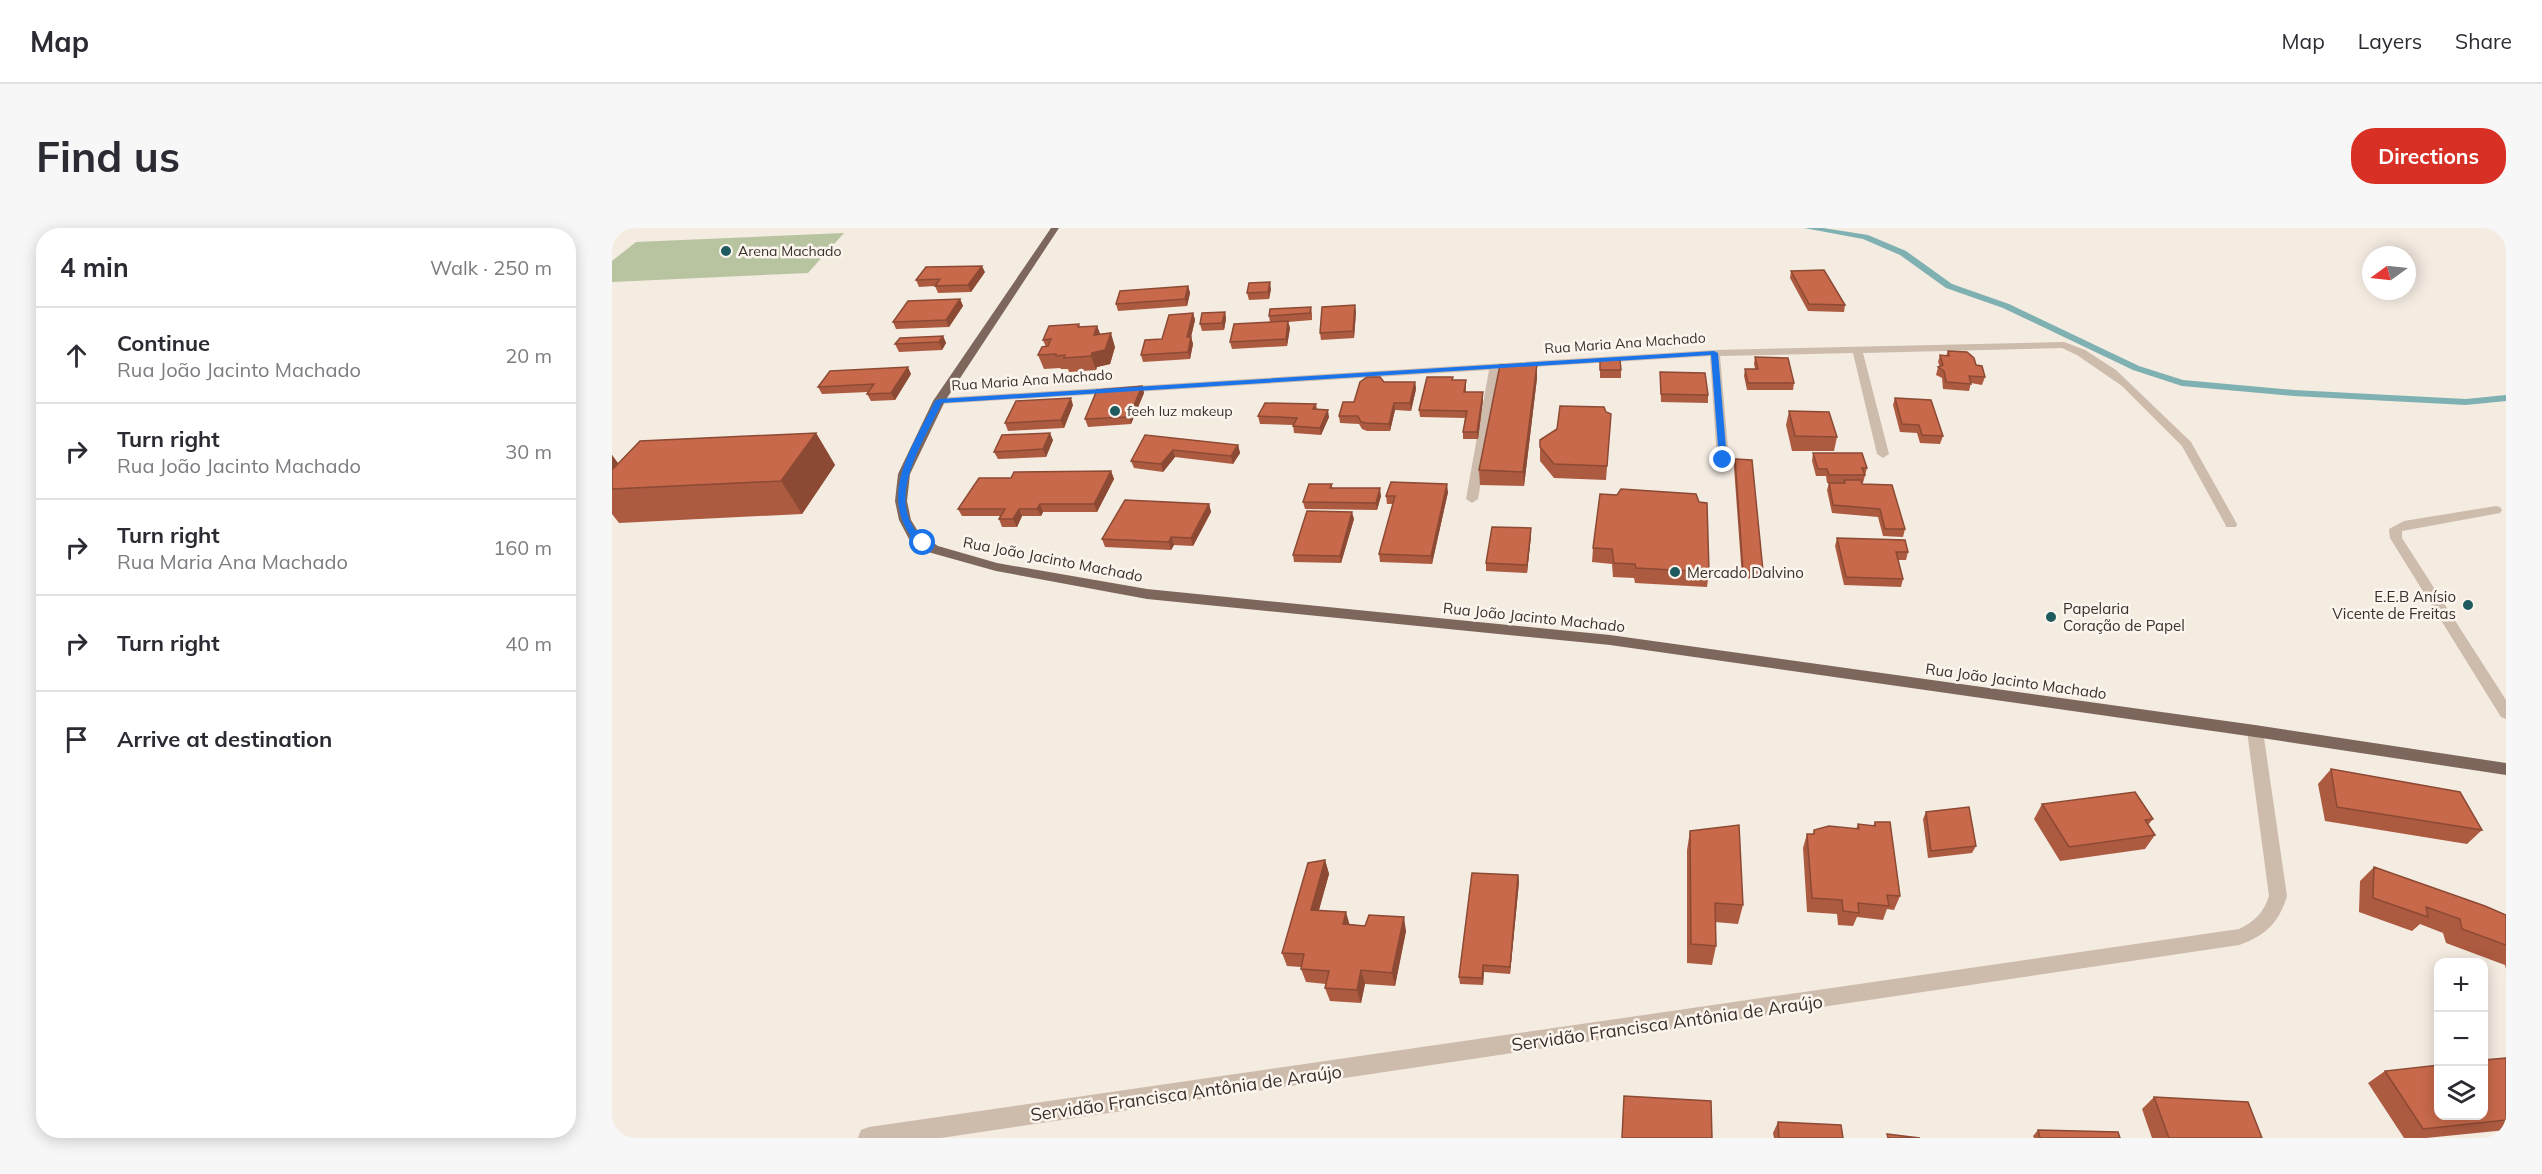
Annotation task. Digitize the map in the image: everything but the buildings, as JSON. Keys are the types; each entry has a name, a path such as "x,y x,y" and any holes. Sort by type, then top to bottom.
{"main road":[{"name":"Rua João Jacinto Machado","path":"1055,228 939,401 904,474 901,501 905,520 914,536 933,549 958,558 1147,594 1610,640 2255,731 2506,769"}],"street":[{"name":"Rua Maria Ana Machado","path":"939,401 1714,353 2064,345 2077,350 2119,378 2187,444 2231,524"},
{"path":"1857,349 1882,454"},
{"path":"1714,353 1723,460"},
{"path":"1472,498 1495,366"},
{"path":"2496,510 2404,525 2395,529 2396,538 2506,713"},
{"name":"Servidão Francisca Antônia de Araújo","path":"869,1138 2240,938 2266,922 2272,915 2278,896 2255,731"}],"green space":[{"name":"Arena Machado","path":"844,233 808,273 612,282 612,261 636,242"}],"waterway":[{"path":"1808,228 1865,237 1903,253 1949,286 2006,306 2136,368 2182,383 2294,393 2466,402 2506,398"}],"place":[{"name":"Arena Machado","path":"726,251"},
{"name":"feeh luz makeup","path":"1115,411"},
{"name":"Mercado Dalvino","path":"1675,572"},
{"name":"E.E.B Anísio Vicente de Freitas","path":"2468,605"},
{"name":"Papelaria Coração de Papel","path":"2051,617"}],"route":[{"path":"923,543 914,536 905,520 901,494 904,474 939,401 1714,353 1723,460"}]}
